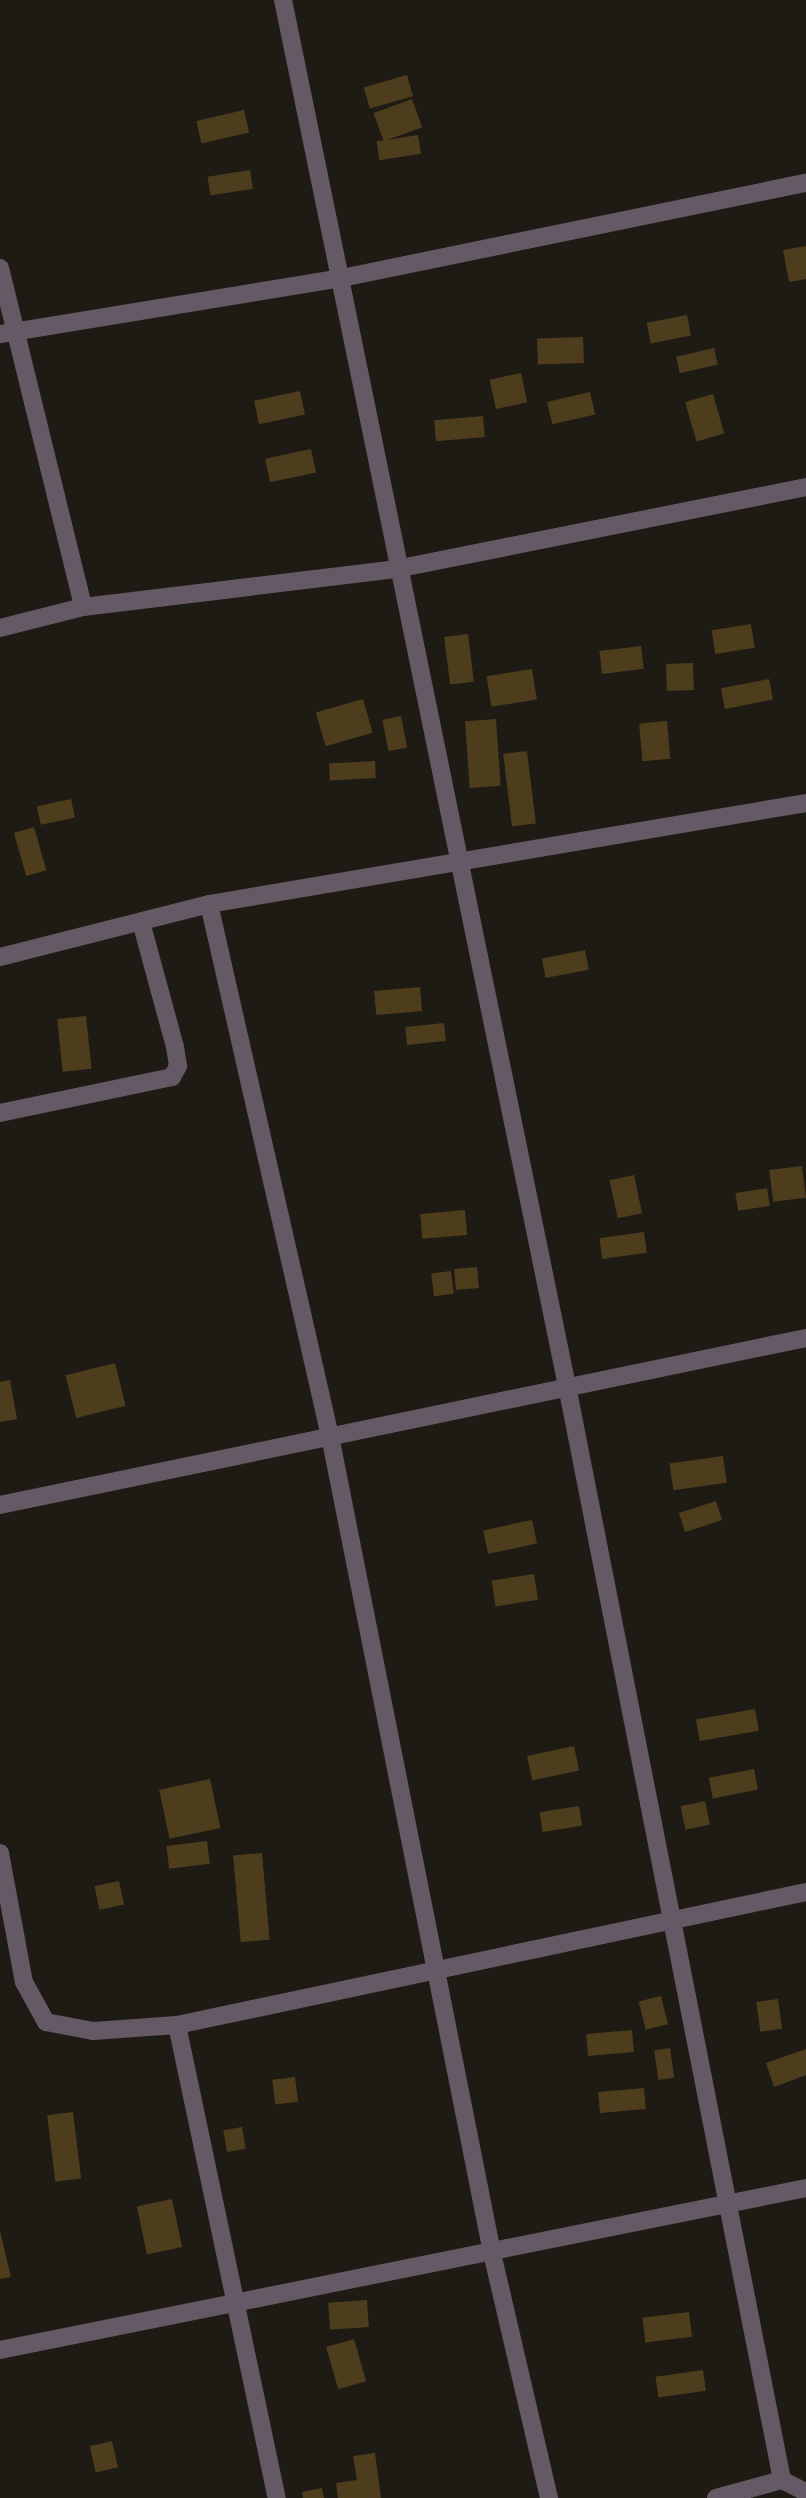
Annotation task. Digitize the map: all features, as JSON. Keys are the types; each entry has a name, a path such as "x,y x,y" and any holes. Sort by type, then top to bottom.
{"street":[{"path":"283,0 396,569 567,1386 668,1920 782,2480"},
{"path":"8,333 337,279 806,183"},
{"path":"0,268 8,333 83,607"},
{"path":"0,628 83,607 396,569 806,487"},
{"path":"0,957 209,904 806,803"},
{"path":"209,904 330,1436 492,2253 549,2498"},
{"path":"0,1113 172,1077 178,1066 175,1048 141,922"},
{"path":"0,1505 806,1338"},
{"path":"0,1855 24,1982 46,2022 93,2031 177,2025 806,1892"},
{"path":"177,2025 232,2304 277,2498"},
{"path":"0,2350 806,2188"},
{"path":"716,2498 782,2480 806,2492"}],"building":[{"path":"407,75 413,96 370,109 364,87"},
{"path":"412,99 422,127 384,141 373,113"},
{"path":"244,110 249,132 201,143 196,121"},
{"path":"418,135 421,154 379,160 377,142"},
{"path":"250,170 253,189 211,195 208,177"},
{"path":"806,246 806,279 789,282 783,250"},
{"path":"687,315 691,336 651,343 647,323"},
{"path":"583,337 584,363 538,365 537,339"},
{"path":"714,348 718,365 680,373 676,357"},
{"path":"521,373 527,402 496,409 490,380"},
{"path":"300,391 305,414 259,424 254,401"},
{"path":"590,392 595,414 552,424 547,402"},
{"path":"713,394 724,433 696,441 685,402"},
{"path":"483,416 485,437 436,441 434,420"},
{"path":"311,449 316,472 270,482 265,459"},
{"path":"751,624 755,648 715,654 711,630"},
{"path":"468,634 474,682 450,685 444,637"},
{"path":"641,646 644,669 602,674 599,651"},
{"path":"693,663 694,690 667,691 666,664"},
{"path":"532,669 537,700 491,707 487,676"},
{"path":"769,679 773,700 725,709 721,688"},
{"path":"363,699 373,733 326,746 316,713"},
{"path":"401,716 407,747 388,751 382,720"},
{"path":"496,719 501,786 470,788 465,721"},
{"path":"667,721 670,759 642,761 639,723"},
{"path":"527,751 536,823 512,826 503,754"},
{"path":"375,761 376,778 330,780 329,763"},
{"path":"71,799 75,818 41,825 37,806"},
{"path":"34,827 46,870 26,876 14,833"},
{"path":"585,950 589,970 546,978 542,958"},
{"path":"420,987 422,1011 376,1015 374,991"},
{"path":"86,1016 92,1069 63,1072 57,1019"},
{"path":"444,1023 446,1041 407,1045 405,1027"},
{"path":"802,1166 806,1198 773,1202 769,1170"},
{"path":"634,1175 642,1213 618,1218 610,1180"},
{"path":"767,1188 770,1206 738,1211 735,1193"},
{"path":"465,1210 467,1235 422,1239 420,1214"},
{"path":"644,1232 647,1253 602,1259 599,1238"},
{"path":"477,1267 479,1288 456,1290 454,1269"},
{"path":"451,1271 454,1294 434,1296 431,1273"},
{"path":"115,1363 126,1406 76,1418 66,1375"},
{"path":"10,1380 17,1419 0,1422 0,1382"},
{"path":"723,1456 727,1483 673,1490 670,1464"},
{"path":"716,1501 722,1520 685,1532 679,1513"},
{"path":"532,1520 537,1543 488,1554 483,1530"},
{"path":"534,1574 538,1600 496,1606 492,1581"},
{"path":"755,1709 759,1731 700,1741 696,1719"},
{"path":"574,1746 579,1770 532,1780 527,1756"},
{"path":"754,1769 758,1790 713,1798 709,1778"},
{"path":"210,1779 220,1828 170,1839 159,1790"},
{"path":"705,1801 710,1824 686,1830 681,1806"},
{"path":"579,1806 582,1826 543,1832 539,1812"},
{"path":"207,1841 210,1864 169,1869 166,1846"},
{"path":"262,1853 270,1940 241,1942 233,1856"},
{"path":"119,1881 124,1904 100,1910 95,1886"},
{"path":"661,1996 668,2024 646,2030 639,2002"},
{"path":"778,1999 782,2029 760,2032 756,2002"},
{"path":"632,2030 634,2052 588,2056 586,2034"},
{"path":"670,2048 674,2078 658,2080 654,2050"},
{"path":"806,2049 806,2075 774,2087 766,2063"},
{"path":"295,2077 298,2102 275,2105 272,2080"},
{"path":"644,2088 646,2109 600,2113 598,2092"},
{"path":"73,2112 81,2179 55,2182 47,2115"},
{"path":"242,2127 246,2149 227,2152 223,2130"},
{"path":"172,2199 182,2247 147,2254 137,2206"},
{"path":"0,2231 11,2277 0,2279"},
{"path":"367,2300 369,2327 330,2330 328,2303"},
{"path":"689,2312 692,2337 645,2343 642,2318"},
{"path":"354,2339 366,2381 338,2389 326,2347"},
{"path":"703,2370 706,2391 658,2397 655,2377"},
{"path":"112,2441 118,2467 96,2472 90,2446"},
{"path":"375,2453 381,2498 338,2498 336,2483 357,2480 353,2456"},
{"path":"322,2488 324,2498 303,2498 302,2492"}]}
